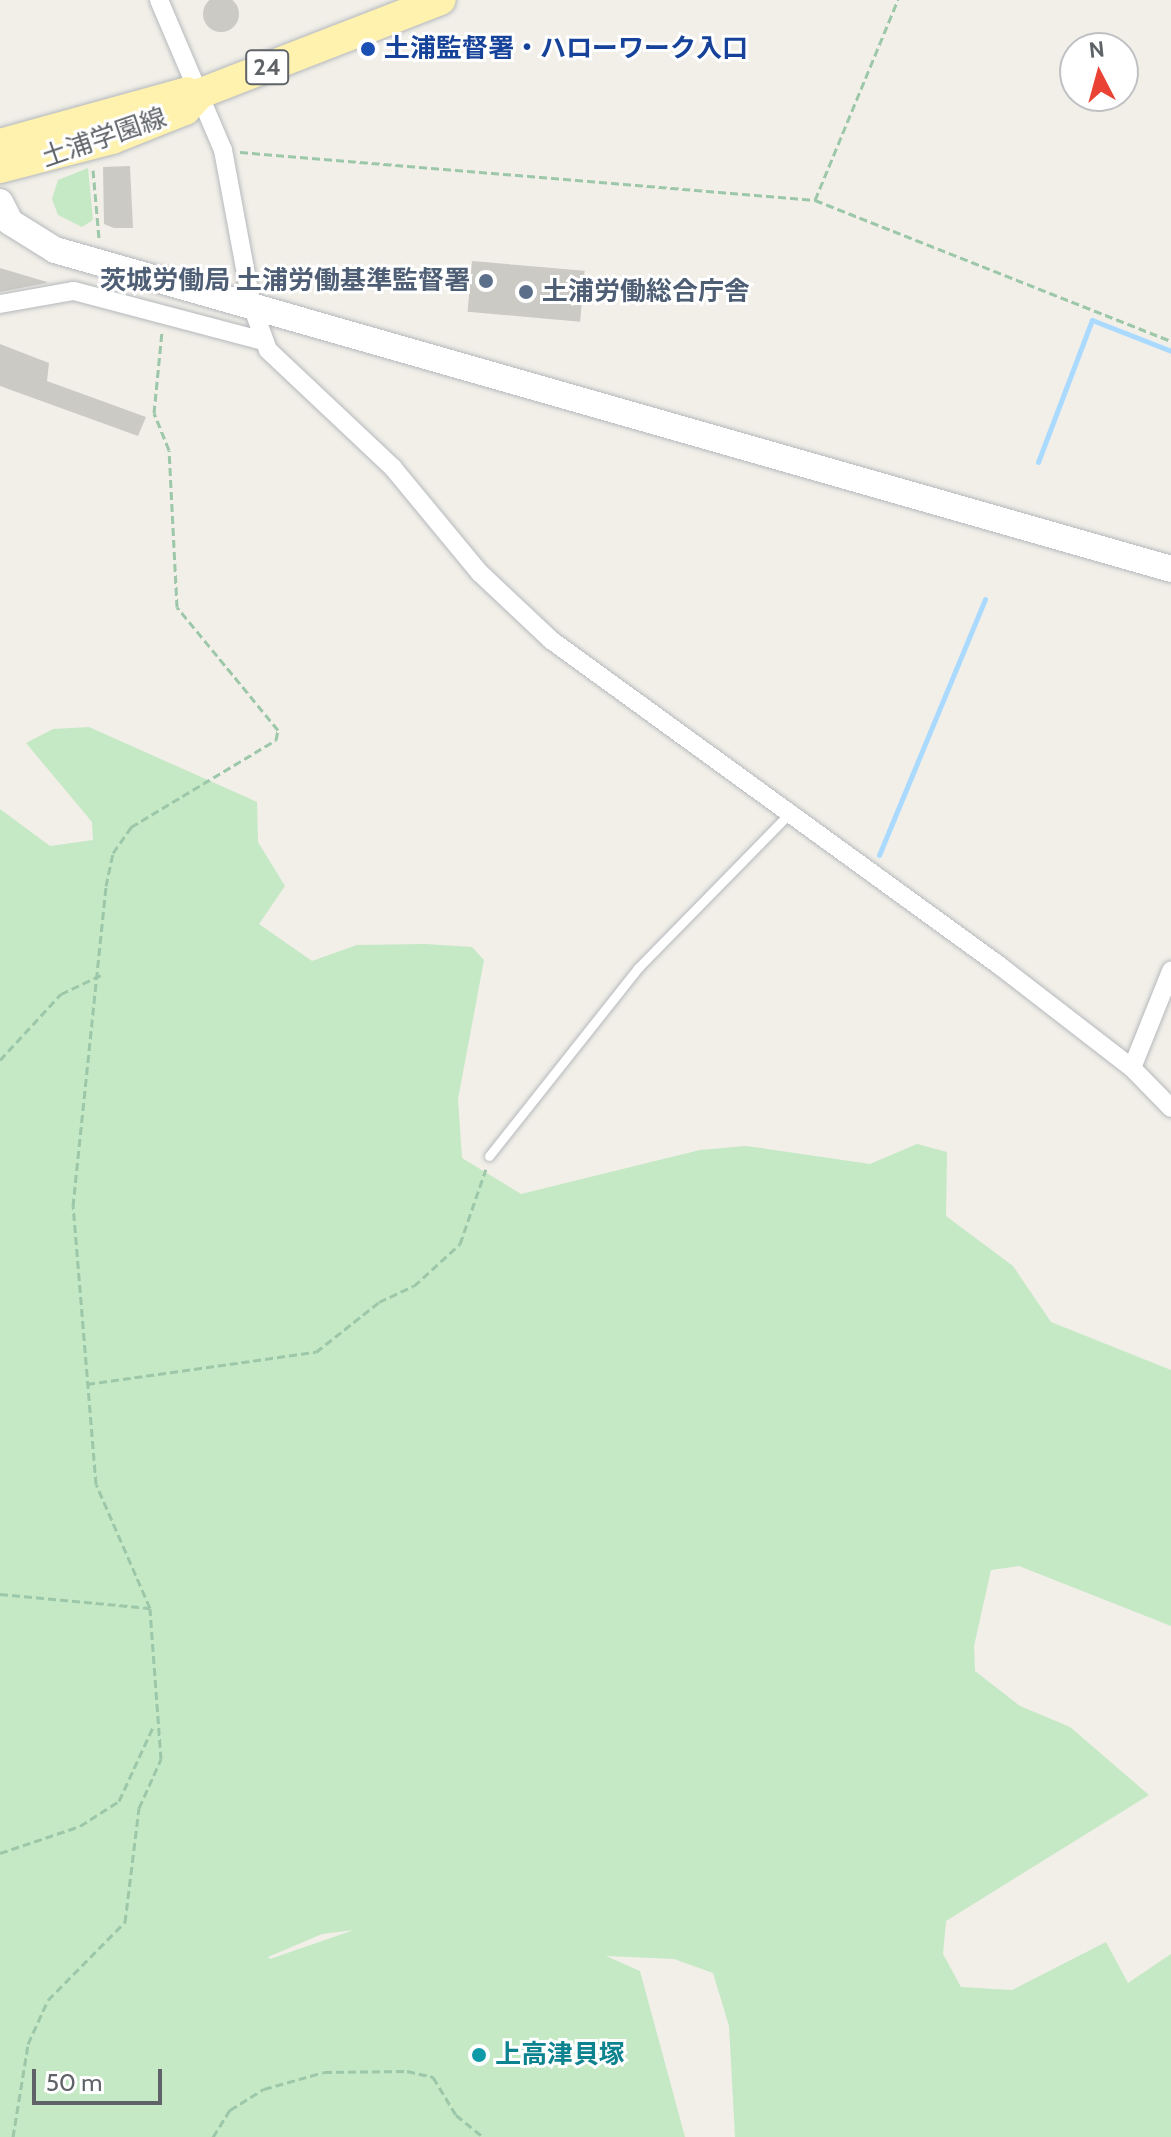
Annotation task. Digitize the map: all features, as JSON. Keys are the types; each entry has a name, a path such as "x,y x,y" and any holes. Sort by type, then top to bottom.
{"main road":[{"name":"土浦学園線","path":"0,168 112,139 185,110 201,93 441,0"},
{"name":"土浦学園線","path":"0,144 177,91 201,93"}],"street":[{"path":"159,0 223,150 260,340"},
{"path":"0,202 10,222 55,250 1171,569"},
{"path":"0,304 74,291 260,340 393,468 480,573 551,640 790,813 1132,1068 1171,1108"},
{"path":"1132,1068 1171,971"}],"lane":[{"path":"489,1156 638,968 790,813"}],"path":[{"path":"815,200 898,0"},
{"path":"223,150 815,200 1171,341"},
{"path":"93,162 99,239"},
{"path":"13,2137 28,2044 48,2000 125,1922 139,1808 161,1759 154,1726 150,1608 96,1484 73,1206 101,975 106,886 113,853 131,827 276,740 278,730 177,607 169,450 154,413 169,314"},
{"path":"0,1060 61,994 101,975"},
{"path":"87,1384 316,1352 379,1302 414,1286 460,1244 489,1156"},
{"path":"0,1594 150,1608"},
{"path":"0,1853 80,1826 119,1801 154,1726"},
{"path":"213,2137 230,2110 264,2089 324,2072 407,2071 433,2077 456,2115 483,2137"}],"green space":[{"path":"88,168 93,220 82,227 58,215 52,199 58,180"},
{"path":"89,727 257,802 258,842 285,886 259,924 312,961 357,945 472,947 484,960 458,1099 462,1158 521,1194 700,1150 746,1146 870,1164 917,1144 947,1152 946,1216 1013,1266 1051,1322 1171,1370 1171,1626 1019,1566 991,1570 974,1646 975,1671 1020,1706 1070,1727 1149,1795 946,1921 943,1954 961,1987 1012,1990 1106,1942 1128,1983 1171,1954 1171,2137 735,2137 729,2026 713,1973 674,1959 606,1956 640,1971 685,2137 0,2137 0,809 50,846 93,840 92,822 26,743 53,729","holes":["354,1930 270,1959 268,1957 322,1934"]}],"building":[{"path":"221,-4 234,1 239,14 234,27 221,32 208,27 203,14 208,1"},
{"path":"130,166 133,228 114,228 104,224 103,167"},
{"name":"土浦労働総合庁舎","path":"472,261 585,271 580,322 468,312"},
{"path":"0,268 47,282 47,283 0,292"},
{"path":"0,344 49,363 47,381 146,417 138,436 0,386"}],"waterway":[{"path":"1038,462 1092,320 1171,351"},
{"path":"879,855 985,599"}],"place":[{"name":"土浦監督署・ハローワーク入口","path":"368,49"},
{"name":"茨城労働局 土浦労働基準監督署","path":"486,281"},
{"name":"土浦労働総合庁舎","path":"526,292"},
{"name":"上高津貝塚","path":"479,2055"}]}
